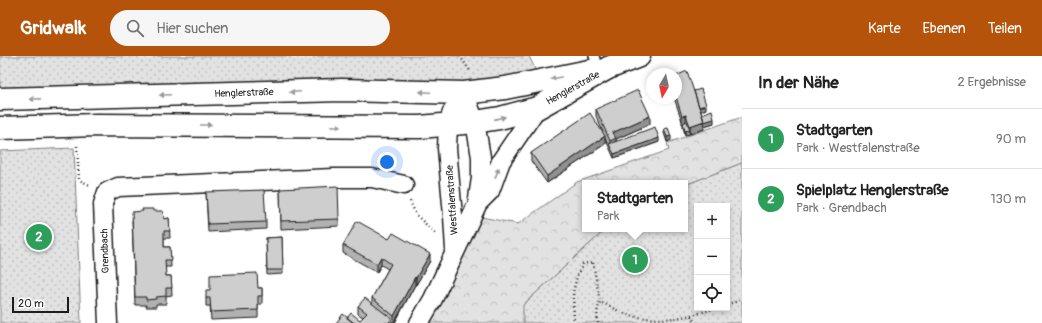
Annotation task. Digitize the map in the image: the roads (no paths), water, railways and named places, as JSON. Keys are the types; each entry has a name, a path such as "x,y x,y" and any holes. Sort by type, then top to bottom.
{"main road":[{"path":"600,65 639,56"},
{"name":"Henglerstraße","path":"0,100 342,90 464,93 505,88 600,65"},
{"name":"Henglerstraße","path":"0,128 77,126 420,127 448,125 500,118 536,108 600,65"}],"street":[{"name":"Westfalenstraße","path":"419,323 433,299 477,205 481,178 482,156 475,122 464,93"},
{"name":"Westfalenstraße","path":"455,252 447,148 448,125 452,112 464,93"},
{"name":"Westfalenstraße","path":"477,205 490,191 501,161 536,108"},
{"path":"420,127 438,138 447,148"},
{"name":"Grendbach","path":"108,323 103,204 113,190 334,178 372,178 404,185"}],"place":[{"name":"Spielplatz Henglerstraße","path":"39,237"},
{"name":"Stadtgarten","path":"635,260"}]}
